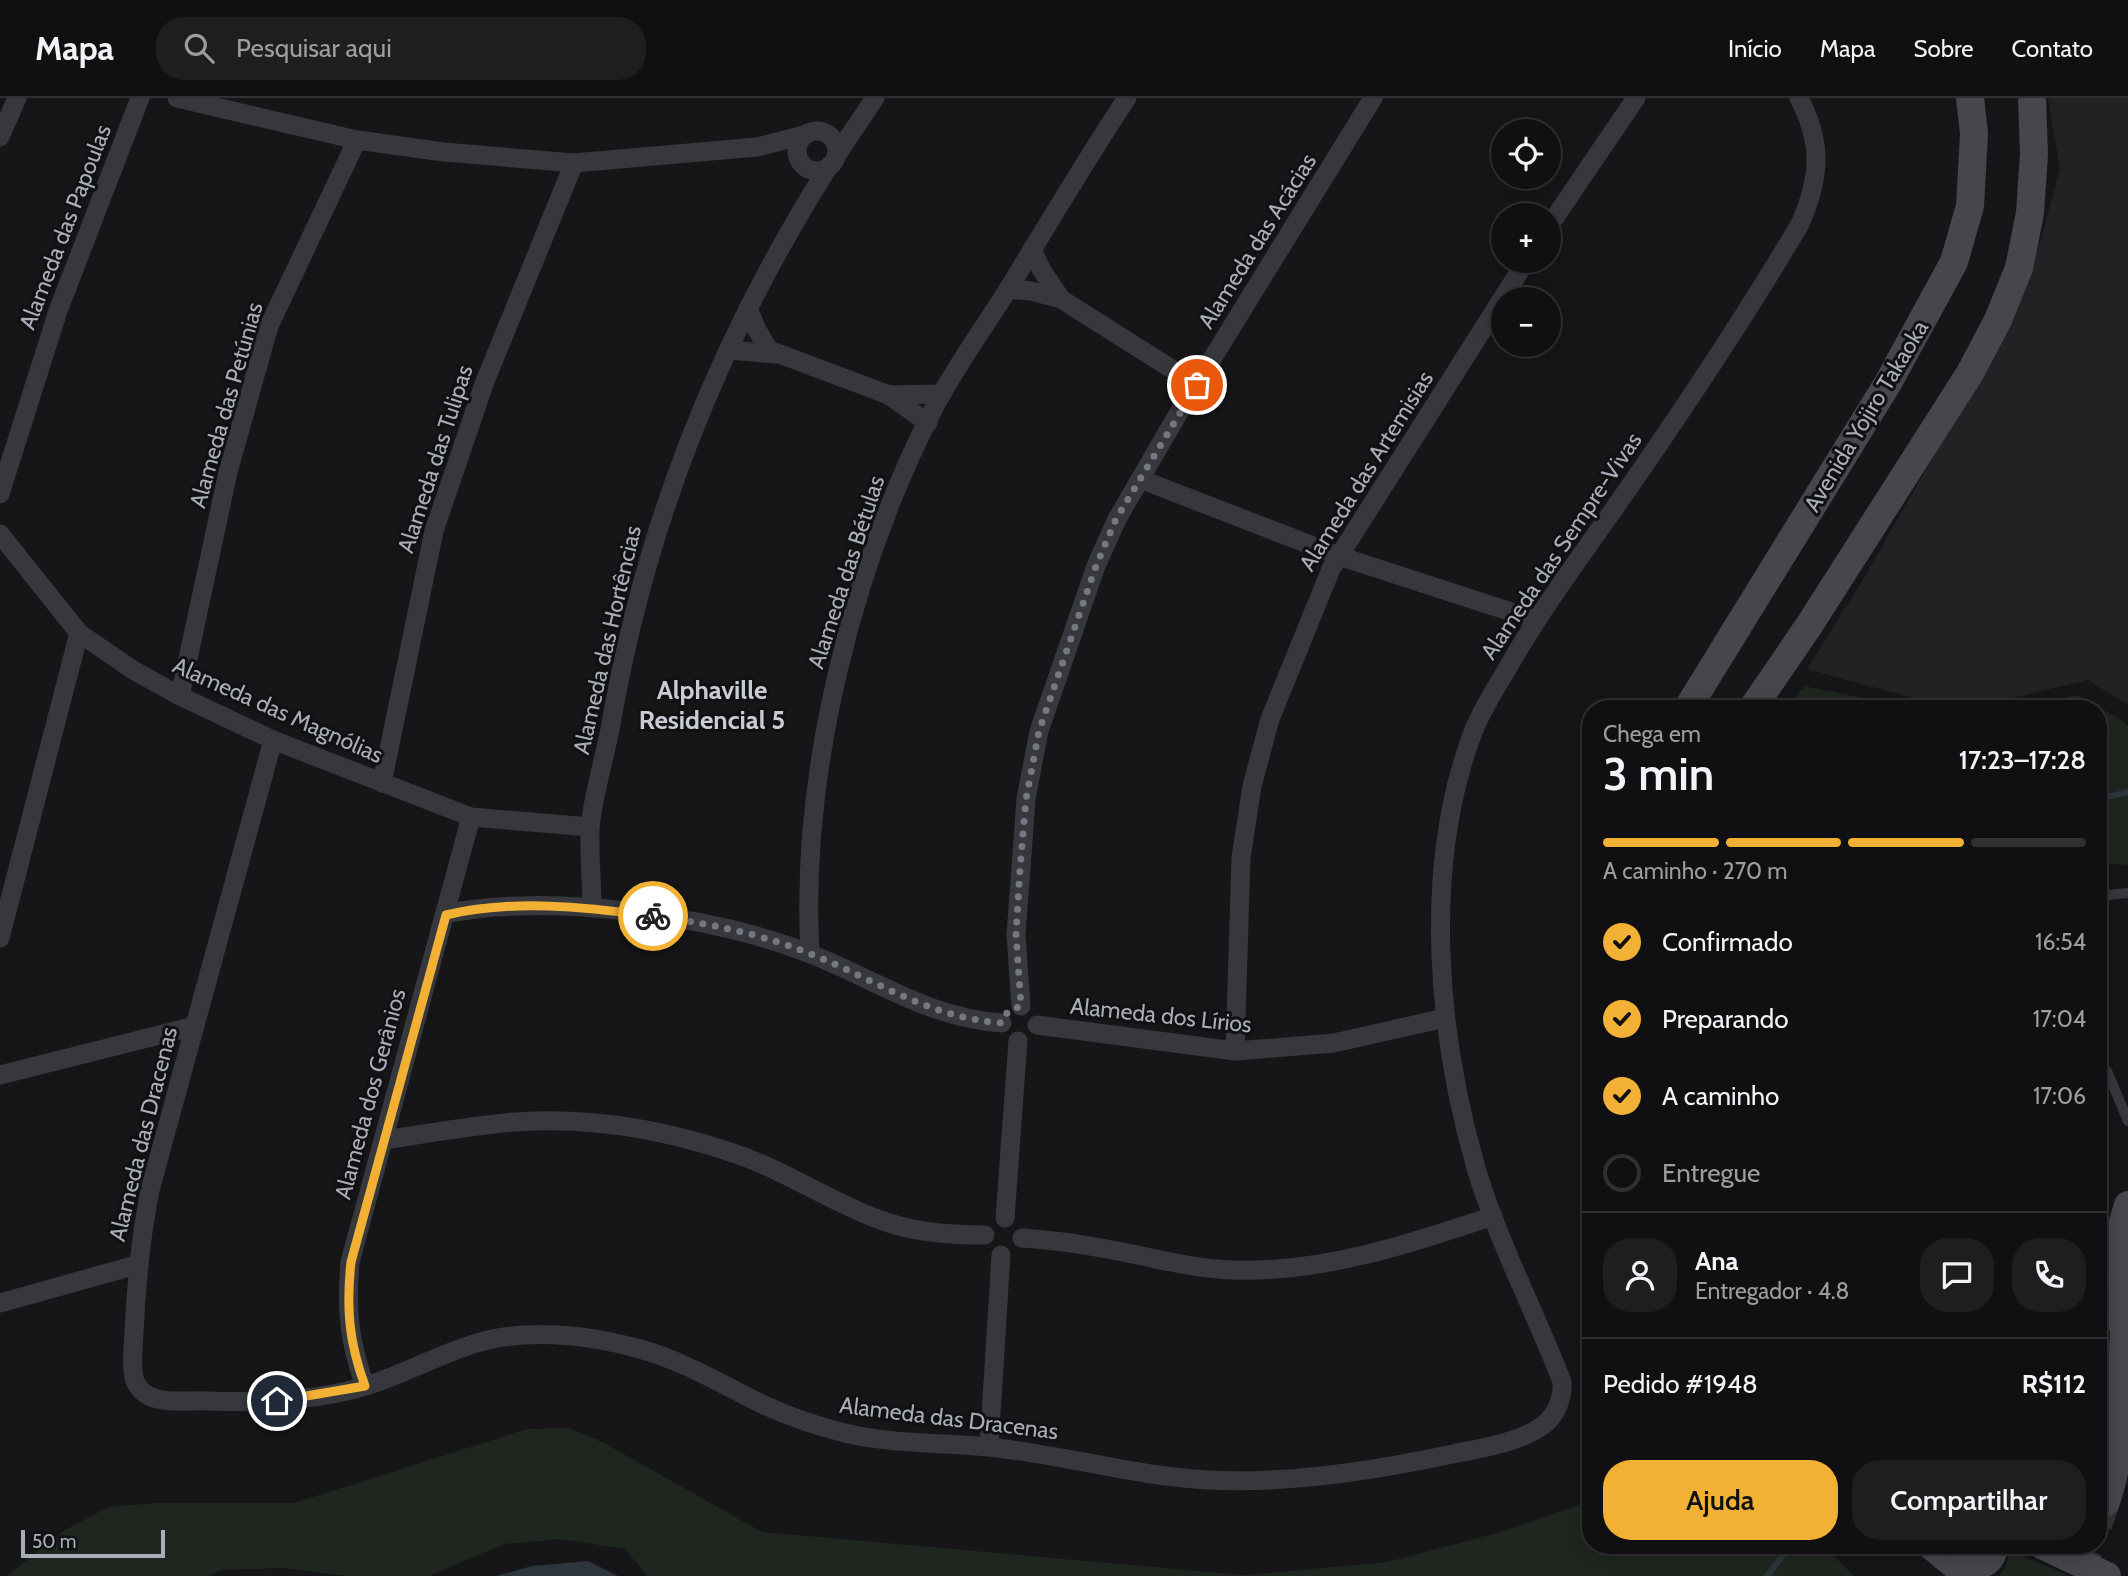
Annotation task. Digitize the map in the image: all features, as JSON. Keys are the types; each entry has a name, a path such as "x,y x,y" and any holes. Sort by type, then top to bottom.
{"main road":[{"name":"Avenida Yojiro Takaoka","path":"1693,700 1888,383 1954,262 1970,205 1974,133 1970,98"},
{"path":"1758,700 1810,624 1970,373 1998,320 2019,268 2030,213 2034,154 2032,98"},
{"path":"2107,1279 2128,1205"},
{"path":"2107,1500 2115,1480 2122,1440 2121,1332 2127,1298 2124,1270 2128,1261"},
{"path":"1941,1554 1963,1572 1988,1561 1993,1554"},
{"path":"2061,1554 2107,1576"}],"street":[{"path":"0,137 17,98"},
{"name":"Alameda das Papoulas","path":"0,494 58,311 140,98"},
{"path":"177,98 357,140 444,152 574,163 757,147 799,160 813,170 832,161 832,138 810,133 797,146 799,160 805,204"},
{"name":"Alameda das Bétulas","path":"810,953 807,906 812,834 836,678 855,609 886,517 942,394 1127,98"},
{"name":"Alameda das Acácias","path":"1021,1006 1016,934 1026,799 1039,731 1096,566 1116,519 1373,98"},
{"path":"1561,208 1636,98"},
{"name":"Alameda das Sempre-Vivas","path":"1555,1413 1563,1395 1562,1382 1493,1216 1476,1168 1445,1018 1441,972 1441,908 1446,847 1457,782 1469,740 1495,688 1536,620 1692,397 1800,224 1812,195 1816,168 1815,136 1799,98"},
{"name":"Alameda das Hortências","path":"757,147 810,133 870,106"},
{"name":"Alameda das Hortências","path":"593,908 590,827 618,682 660,517 702,405 748,308 805,204 870,106"},
{"name":"Alameda das Petúnias","path":"180,696 228,472 269,326 357,140"},
{"name":"Alameda das Tulipas","path":"382,783 434,531 484,384 574,163"},
{"path":"1032,249 1041,269 1061,299"},
{"name":"Alameda das Artemisias","path":"1236,1051 1241,858 1252,786 1270,719 1304,633 1339,556 1519,273"},
{"path":"1008,289 1031,291 1061,299 1197,385"},
{"path":"748,308 757,330 769,349 776,354"},
{"path":"729,350 776,354 888,395 928,423"},
{"path":"888,395 942,394"},
{"path":"1140,479 1339,556 1536,620"},
{"name":"Alameda das Magnólias","path":"0,534 79,632 132,670 180,696 273,740 471,817 590,827"},
{"path":"0,938 79,632"},
{"name":"Alameda das Dracenas","path":"273,740 150,1191 136,1265 134,1377 146,1395 158,1399 277,1401 365,1386 447,1353 495,1339 536,1334 582,1336 642,1350 681,1363 768,1407 803,1421 849,1434 901,1442 1027,1451 1141,1474 1205,1480 1274,1481 1328,1477 1482,1448 1526,1434 1542,1426 1555,1413"},
{"name":"Alameda dos Gerânios","path":"365,1386 349,1328 347,1298 351,1262 471,817"},
{"path":"446,915 505,907 593,908 710,925 810,953 932,1010 956,1017 1002,1023"},
{"path":"1021,1006 1032,1012 1037,1025 1031,1037 1018,1041 1006,1035 1002,1023 1008,1011 1021,1006"},
{"name":"Alameda dos Lírios","path":"1037,1025 1236,1051 1334,1043 1445,1018"},
{"path":"0,1075 195,1026"},
{"path":"1005,1218 1018,1041"},
{"path":"384,1140 515,1122 570,1121 621,1125 677,1136 732,1152 770,1167 877,1219 911,1229 950,1235 985,1235"},
{"path":"1022,1238 1086,1245 1189,1265 1232,1270 1281,1269 1323,1264 1378,1251 1493,1216"},
{"path":"1005,1218 1018,1225 1022,1238 1015,1251 1001,1255 989,1249 985,1235 991,1222 1005,1218"},
{"path":"989,1447 1001,1255"},
{"path":"0,1303 136,1265"}],"lane":[{"path":"2107,895 2128,894"},
{"path":"2107,1071 2128,1119"}],"shaded area":[{"path":"2048,98 2128,98 2128,705 2088,680 2004,700 1920,700 1807,669 1864,578 2011,320 2040,242 2060,169"},
{"path":"1804,686 1873,700 1794,700"},
{"path":"2077,695 2086,700 2056,700"},
{"path":"2107,712 2128,726 2128,865 2107,864"},
{"path":"569,1428 606,1444 762,1532 1244,1575 1387,1562 1501,1532 1582,1504 1582,1554 1832,1554 1854,1576 647,1576 625,1549 560,1539 504,1544 429,1576 346,1576 284,1568 221,1570 209,1576 7,1576 65,1530 108,1507 156,1503 294,1503 527,1429"},
{"path":"2009,1554 2017,1554 2070,1576 1999,1576 2005,1568"},
{"path":"588,1561 618,1576 496,1576 532,1566"}],"waterway":[{"path":"2107,797 2128,792"},
{"path":"1767,1576 1784,1554"}],"tunnel":[{"path":"2078,1576 2087,1554"}],"way so far":[{"path":"653,916 734,930 810,953 932,1010 956,1017 1002,1023 1003,1016 1008,1011 1021,1006 1016,934 1020,869 1026,799 1039,731 1096,566 1116,519 1197,385"}],"district":[{"name":"Alphaville Residencial 5","path":"712,705"}],"route":[{"path":"277,1401 365,1386 349,1328 347,1298 351,1262 446,915 466,910 505,907 593,908 653,916"}]}
